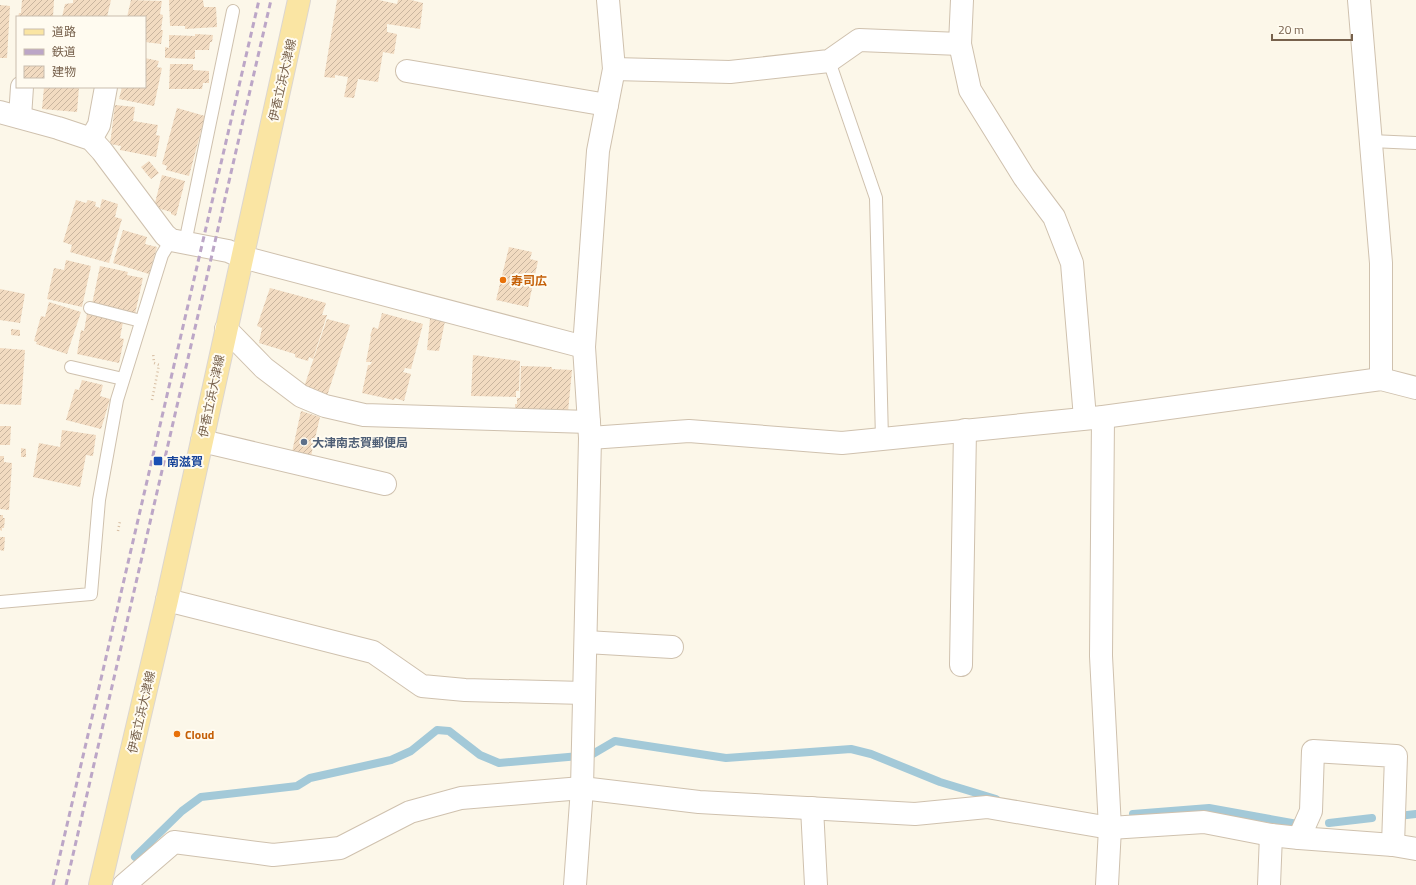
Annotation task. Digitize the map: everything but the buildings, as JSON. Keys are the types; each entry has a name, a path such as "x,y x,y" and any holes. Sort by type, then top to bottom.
{"main road":[{"name":"伊香立浜大津線","path":"100,885 167,600 299,0"}],"street":[{"path":"574,885 582,781 590,430 584,348 598,151 614,69 608,0"},
{"path":"962,0 960,44 970,90 1024,177 1054,217 1072,263 1094,417 1101,656 1110,828 1108,885"},
{"path":"1359,0 1381,263 1381,379"},
{"path":"614,69 730,72 829,61 859,40 960,44"},
{"path":"407,71 607,104"},
{"path":"22,88 10,115 92,139 165,235 178,242 228,251 242,258 584,348"},
{"path":"92,139 99,125 106,88"},
{"path":"226,329 270,373 301,396 324,406 364,415 590,430 689,431 842,443 1094,417 1381,379 1416,388"},
{"path":"961,665 965,430"},
{"path":"202,441 385,484"},
{"path":"167,600 373,652 422,686 465,690 584,693"},
{"path":"586,642 672,647"},
{"path":"1299,838 1311,811 1313,751 1396,756 1392,846"},
{"path":"124,885 174,842 273,855 340,848 410,812 461,798 582,781 699,802 915,814 987,807 1110,828 1204,822 1271,835 1416,849"},
{"path":"812,808 816,885"},
{"path":"1269,885 1271,835"}],"lane":[{"path":"0,602 91,594 100,500 117,400 162,256 178,242 233,11"},
{"path":"829,61 876,198 882,439"},
{"path":"1371,141 1416,143"},
{"path":"90,308 141,321"},
{"path":"71,367 123,379"}],"path":[{"path":"134,344 154,353 154,363 159,366 152,400"},
{"path":"119,528 120,521"}],"waterway":[{"path":"135,857 182,811 201,797 297,786 310,778 391,760 411,751 437,730 449,731 480,755 499,763 591,755 615,741 726,758 851,749 871,754 940,782 996,799"},
{"path":"1133,814 1209,808 1303,825"},
{"path":"1398,816 1416,814"},
{"path":"1329,823 1372,818"}],"railway":[{"path":"53,885 259,0"},
{"path":"66,885 271,0"}],"place":[{"name":"寿司広","path":"503,280"},
{"name":"大津南志賀郵便局","path":"304,442"},
{"name":"南滋賀","path":"158,461"},
{"name":"Cloud","path":"177,734"}]}
